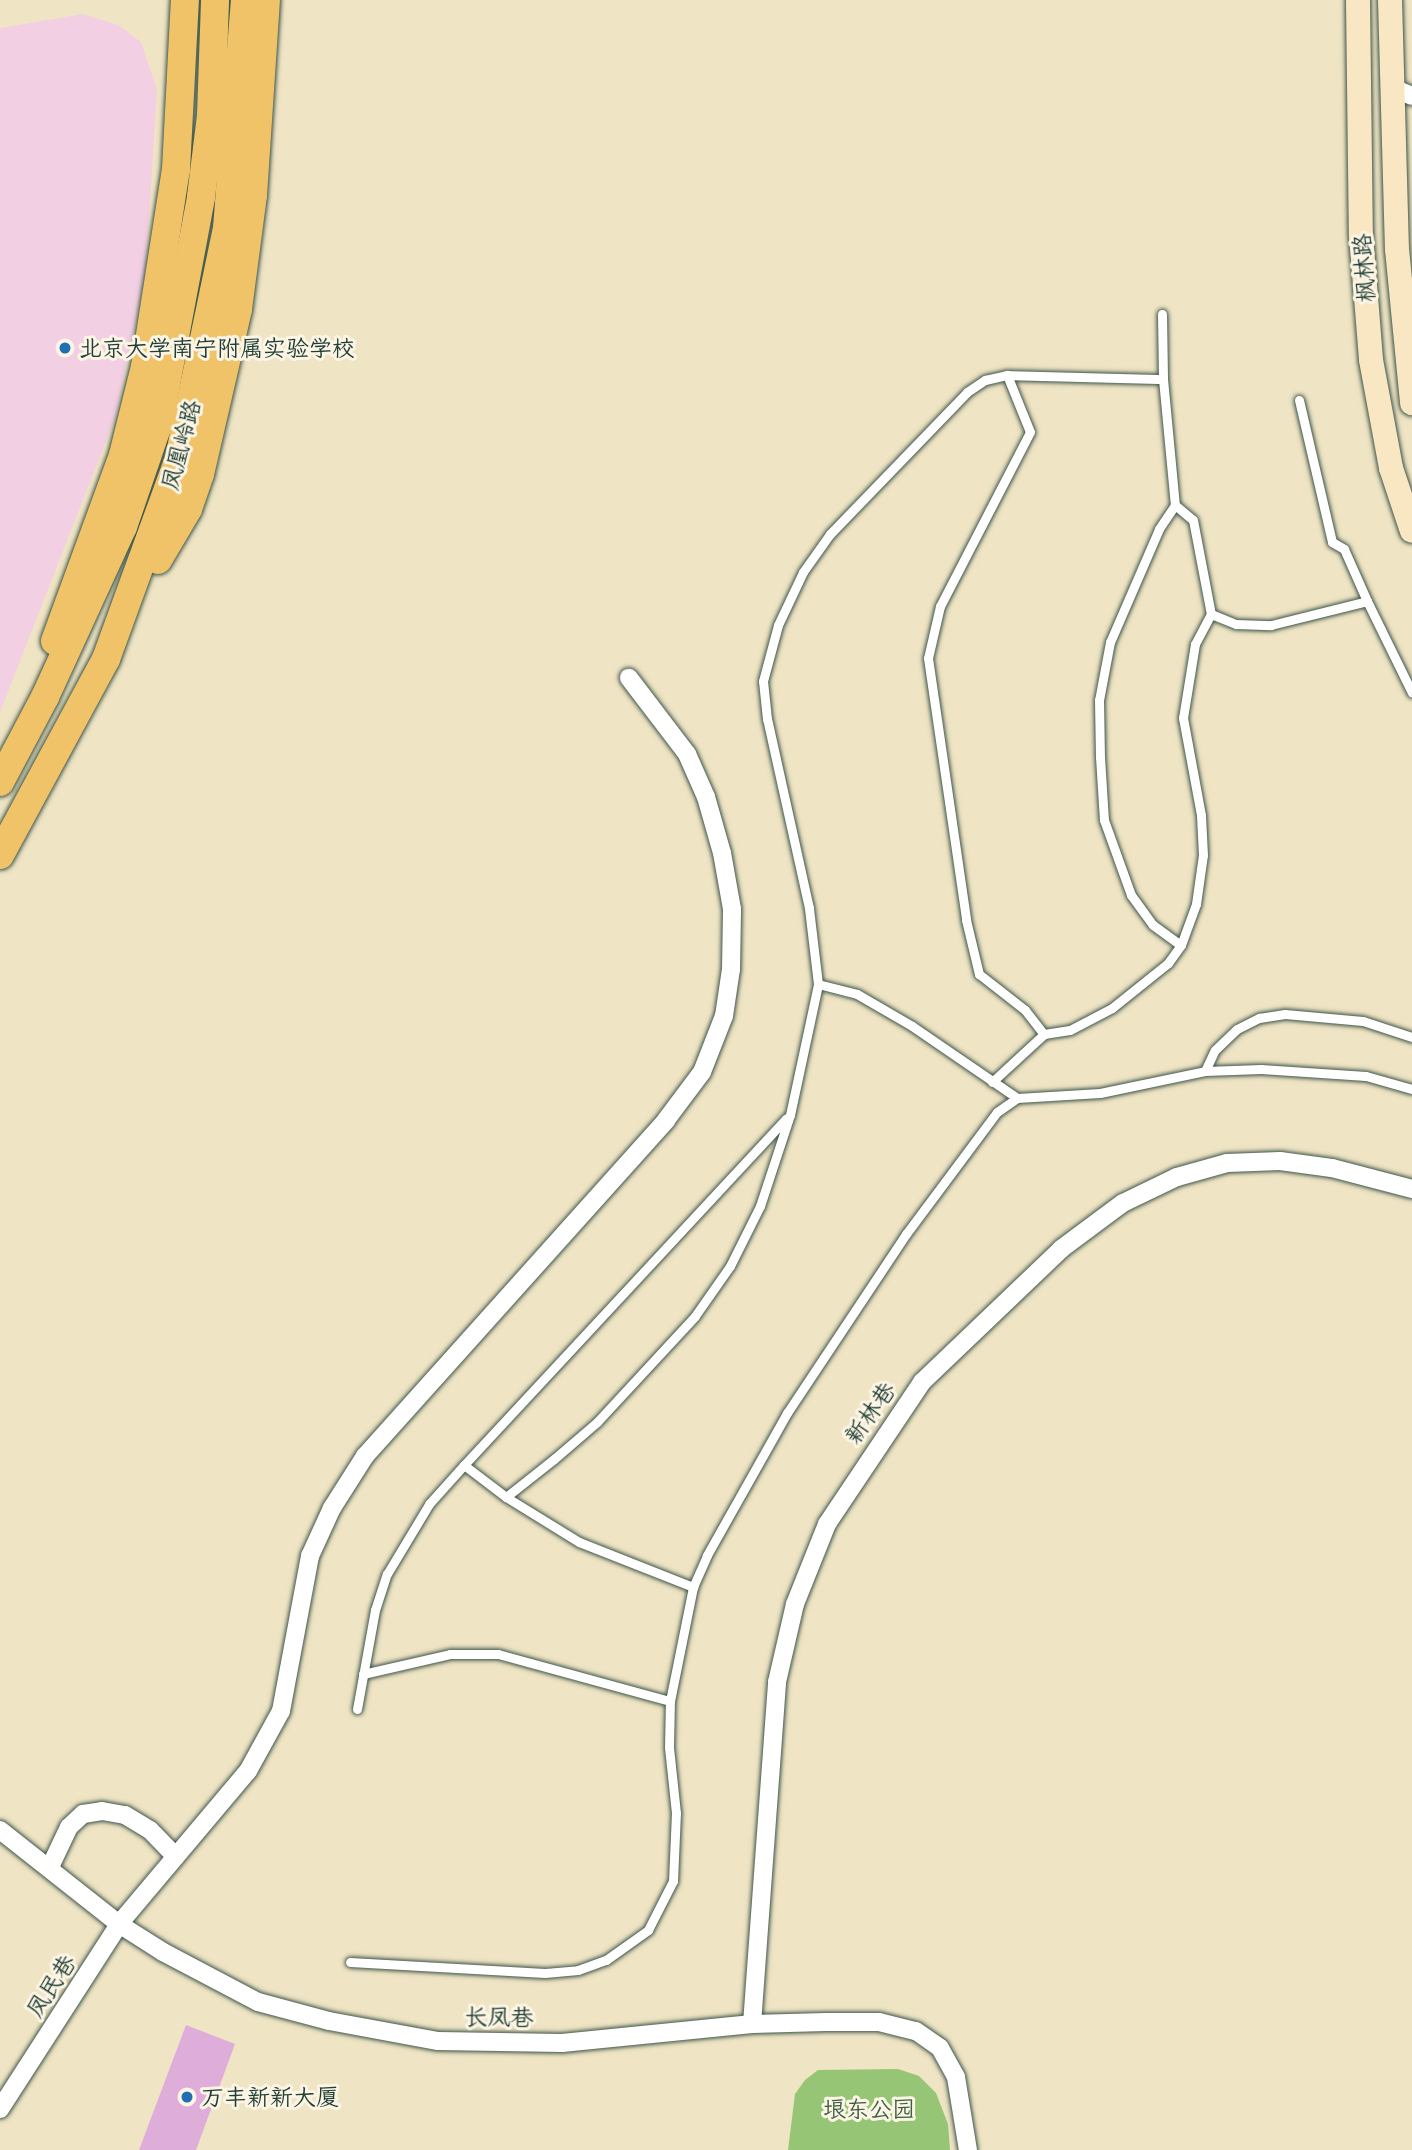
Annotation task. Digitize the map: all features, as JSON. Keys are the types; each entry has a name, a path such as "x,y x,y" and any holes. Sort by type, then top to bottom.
{"main road":[{"path":"29,726 72,586 123,455 145,367 176,170 185,0"},
{"name":"凤凰岭路","path":"0,782 29,726 139,485 169,381 188,279 211,116 215,0"},
{"name":"凤凰岭路","path":"0,855 68,735 118,629 178,458 218,283 236,152 245,0"},
{"path":"118,629 188,509 222,387 253,195 266,0"},
{"name":"枫林路","path":"1358,0 1361,235 1371,360 1391,468 1412,531"},
{"name":"枫林路","path":"1390,0 1403,127 1396,250 1412,403"}],"street":[{"name":"凤民巷","path":"0,2109 119,1924 248,1771 281,1711 310,1556 332,1508 365,1456 666,1120 702,1072 724,1016 731,969 732,909 722,853 706,796 687,754 629,678"},
{"name":"新林巷","path":"752,2024 777,1682 795,1605 827,1524 922,1382 1062,1249 1123,1203 1177,1177 1227,1163 1280,1161 1332,1168 1412,1189"},
{"path":"50,1867 69,1827 83,1814 102,1811 125,1815 150,1830 176,1857"},
{"name":"长凤巷","path":"0,1830 119,1924 258,2002 329,2021 438,2041 562,2043 752,2024 879,2022 916,2031 940,2048 956,2077 968,2150"}],"lane":[{"path":"1162,314 1163,379 1175,505 1159,529 1126,602 1111,642 1099,700 1104,820 1131,895 1153,925 1181,945"},
{"path":"506,1497 597,1422 695,1316 730,1266 760,1206 790,1115 818,984 809,908 767,719 763,681 769,652 789,598 830,534 967,392 985,380 1007,375 1163,379"},
{"path":"1007,375 1030,432 940,606 928,658 966,920 979,974 1025,1010 1044,1034"},
{"path":"1300,400 1332,542 1344,549 1412,693"},
{"path":"992,1082 1044,1034 1070,1030 1112,1008 1168,963 1181,945 1196,905 1203,855 1201,815 1182,718 1195,644 1211,614 1193,520 1175,505"},
{"path":"1211,614 1236,624 1271,625 1367,601"},
{"path":"818,984 857,994 912,1026 1017,1098"},
{"path":"1206,1071 1215,1050 1237,1029 1259,1018 1284,1014 1363,1021 1412,1037"},
{"path":"350,1962 545,1973 578,1970 606,1961 648,1930 663,1907 677,1854 670,1701 693,1587 746,1482 906,1234 997,1112 1017,1098 1100,1093 1206,1071 1366,1076 1412,1089"},
{"path":"356,1709 375,1610 387,1574 429,1504 790,1115"},
{"path":"464,1465 506,1497 579,1542 693,1587"},
{"path":"363,1674 450,1654 498,1654 670,1701"}],"shaded area":[{"name":"北京大学南宁附属实验学校","path":"83,14 118,25 141,42 157,90 145,278 115,418 0,712 0,28"}],"green space":[{"name":"埌东公园","path":"898,2069 919,2076 936,2093 948,2124 950,2150 788,2150 795,2094 805,2080 818,2070"}],"building":[{"name":"万丰新新大厦","path":"186,2025 235,2044 196,2150 139,2150"}],"place":[{"name":"北京大学南宁附属实验学校","path":"65,348"},
{"name":"万丰新新大厦","path":"187,2097"}]}
